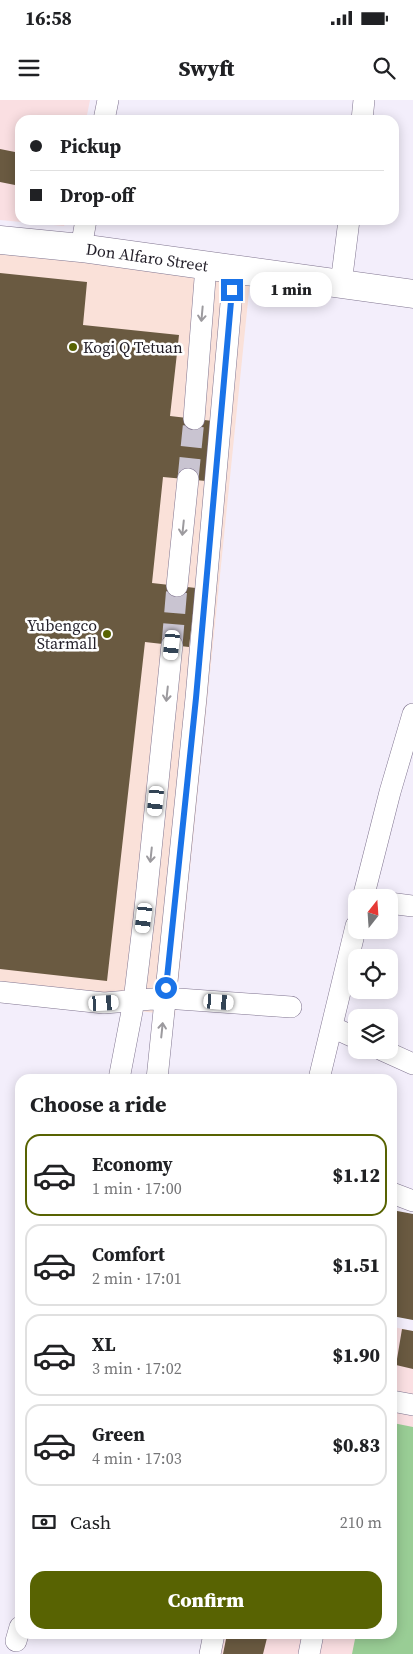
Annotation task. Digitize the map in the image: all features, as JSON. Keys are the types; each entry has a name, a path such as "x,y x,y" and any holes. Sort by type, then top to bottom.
{"main road":[{"name":"Don Alfaro Street","path":"0,240 81,248 413,294"}],"street":[{"path":"105,115 108,100"},
{"path":"362,115 364,100"},
{"path":"81,248 85,225"},
{"path":"341,284 348,225"},
{"path":"194,419 206,266"},
{"path":"157,1074 196,698 234,270"},
{"path":"178,586 188,480"},
{"path":"120,1074 134,1001 172,645"},
{"path":"365,889 390,792 413,714"},
{"path":"398,904 413,906"},
{"path":"320,1074 353,939"},
{"path":"0,992 104,1003 165,998 291,1007"},
{"path":"332,1027 348,1034"},
{"path":"398,1057 413,1064"},
{"path":"397,1195 413,1201"},
{"path":"397,1402 413,1405"},
{"path":"210,1654 213,1639"},
{"path":"309,1654 312,1639"}],"shaded area":[{"path":"0,100 90,100 87,115 15,115 15,221 0,220"},
{"name":"Yubengco Starmall","path":"0,249 251,272 175,1015 0,996"},
{"path":"397,1328 413,1331 413,1654 216,1654 219,1639 397,1639"}],"green space":[{"path":"397,1424 413,1427 413,1654 352,1654 355,1639 397,1639"}],"building":[{"path":"0,149 15,152 15,185 0,182"},
{"name":"Yubengco Starmall","path":"0,273 87,282 83,325 179,335 170,416 213,421 206,481 163,477 152,583 196,588 189,647 145,642 107,981 0,969"},
{"path":"397,1211 413,1214 413,1320 397,1317"},
{"path":"402,1329 413,1331 413,1369 397,1365"},
{"path":"226,1639 267,1639 263,1654 223,1654"}],"tunnel":[{"path":"188,479 194,419"},
{"path":"172,645 177,586"}],"place":[{"name":"Kogi Q Tetuan","path":"73,347"},
{"name":"Yubengco Starmall","path":"107,634"}],"route":[{"path":"166,988 196,698 232,290"}]}
